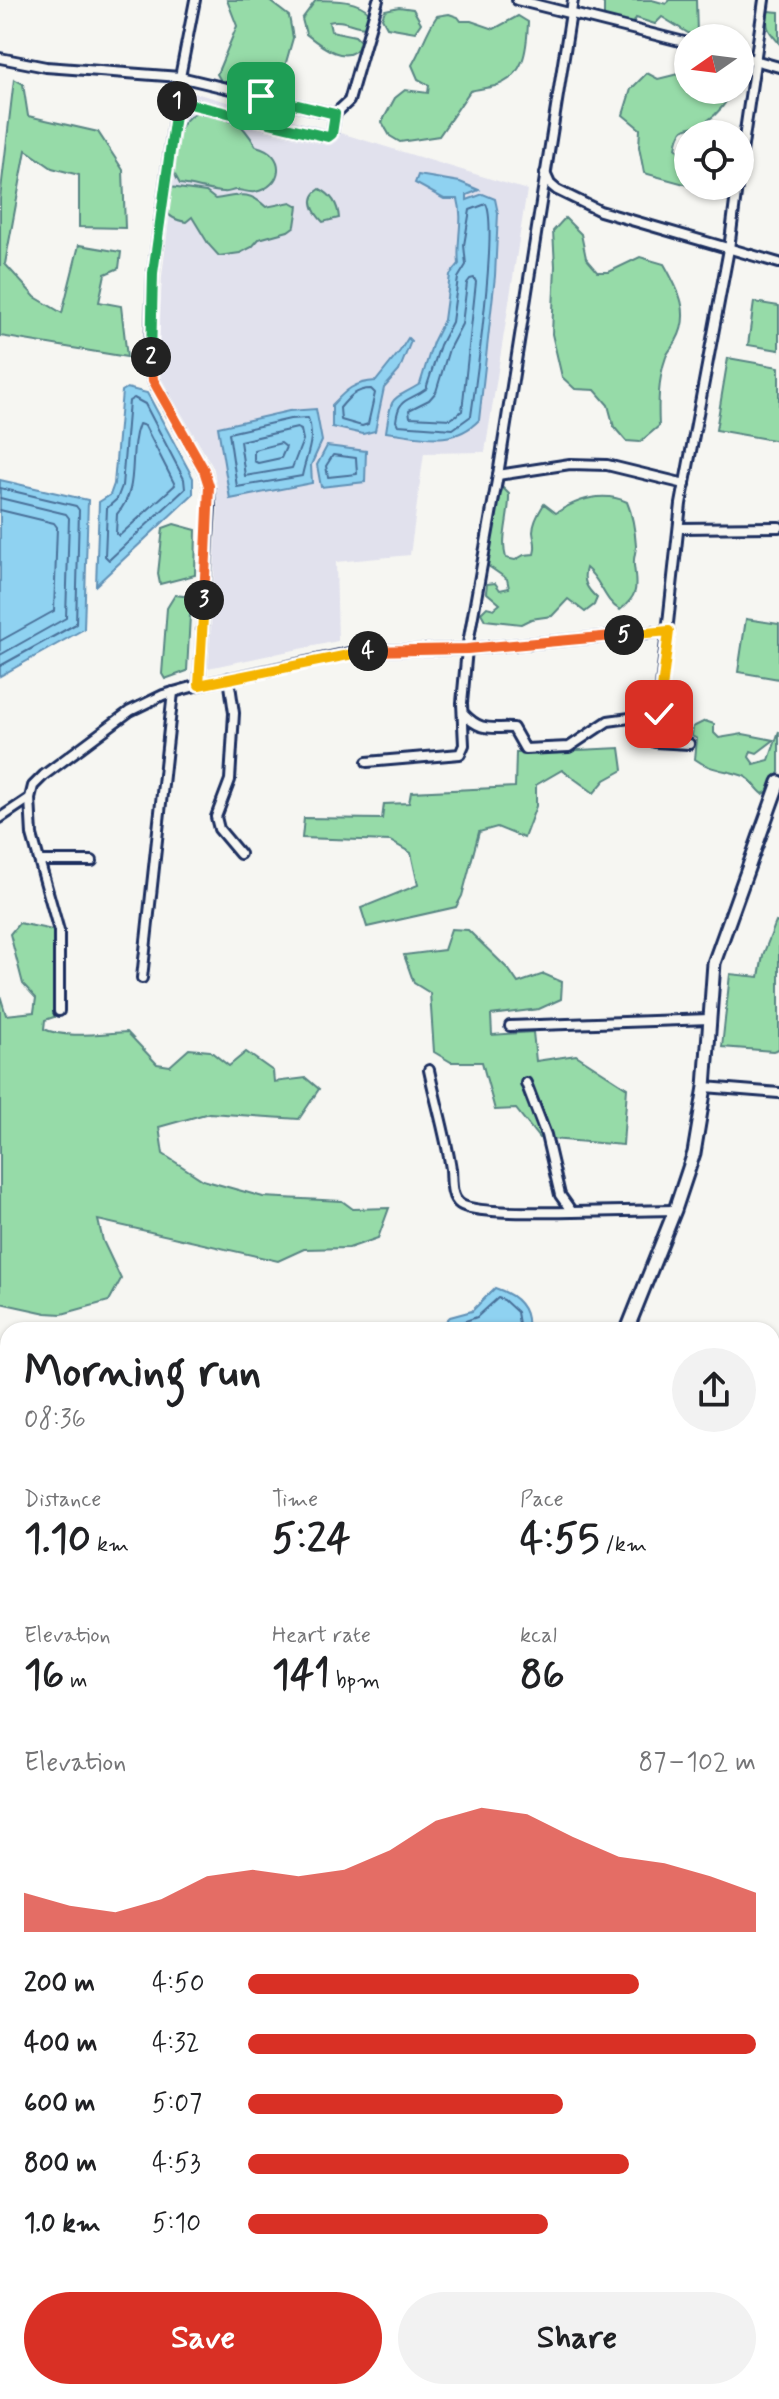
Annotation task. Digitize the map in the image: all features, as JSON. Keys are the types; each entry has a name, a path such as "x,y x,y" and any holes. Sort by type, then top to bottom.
{"main road":[{"path":"630,1322 694,1153 705,1087 714,963 779,782"}],"street":[{"path":"195,0 180,77 153,273 150,352 153,380 204,470 209,486 199,685"},
{"path":"177,101 328,137 332,134 335,114 349,101 378,0"},
{"path":"517,0 674,40"},
{"path":"367,762 460,754 464,745 463,684 467,649 498,475 573,0"},
{"path":"764,0 754,60 779,67"},
{"path":"0,58 59,68 180,77 335,114"},
{"path":"544,172 546,179 557,190 590,206 779,263"},
{"path":"689,744 655,742 685,484 729,249 735,200"},
{"path":"498,475 570,464 607,465 685,484"},
{"path":"679,528 779,527"},
{"path":"59,1011 59,931 32,835 30,798 33,786 44,775 130,711 173,692 199,685 358,651 467,649 669,631"},
{"path":"229,678 234,713 230,780 216,817 219,829 240,854"},
{"path":"142,978 173,692"},
{"path":"464,714 473,725 487,729 513,728 525,749 532,750 569,747 608,721 659,714"},
{"path":"0,818 30,798"},
{"path":"40,861 92,861"},
{"path":"510,1026 710,1019"},
{"path":"429,1070 454,1197 458,1202 468,1207 492,1210 675,1210"},
{"path":"526,1083 546,1135 560,1195 572,1212"},
{"path":"705,1087 779,1093"}],"shaded area":[{"path":"184,90 334,131 527,190 485,452 424,453 410,555 336,562 338,641 208,668 218,508 214,469 160,378 157,353 162,276"}],"green space":[{"path":"227,0 268,0 289,16 293,38 281,80 281,96 273,108 240,99 217,74 237,26"},
{"path":"316,0 353,3 370,13 367,27 329,22 331,31 355,36 362,43 356,50 349,54 334,52 306,34 302,19"},
{"path":"599,0 652,0 666,4 670,0 696,0 697,24 674,24 662,17 655,24 636,18 632,26 604,19 604,4"},
{"path":"399,7 413,9 421,23 415,32 387,27 382,18 385,10"},
{"path":"768,11 779,12 779,43 769,29"},
{"path":"449,14 461,21 494,29 518,16 528,22 522,61 513,76 505,82 470,91 439,136 400,142 390,136 382,122 395,98 405,90 428,93 429,85 418,79 412,65 437,16"},
{"path":"647,73 658,79 674,75 674,104 724,104 708,120 674,120 674,181 644,173 639,147 640,129 623,115 631,89"},
{"path":"14,79 23,84 28,116 98,132 123,170 125,228 79,227 79,175 52,168 26,150 5,264 35,297 62,313 79,245 121,252 119,268 105,274 99,302 121,306 127,357 0,336 0,199"},
{"path":"205,108 235,121 256,146 273,156 278,170 271,184 252,192 218,192 180,184 169,164 175,138 189,117"},
{"path":"170,187 206,192 215,199 248,196 266,207 291,202 298,206 295,226 259,239 240,253 219,256 192,217 186,222 173,218 166,210 165,200"},
{"path":"320,189 334,201 339,218 323,222 317,214 312,201"},
{"path":"565,218 581,234 586,258 598,272 609,272 640,257 664,264 678,292 683,321 661,374 659,426 640,442 626,441 614,427 608,405 595,390 575,389 562,377 552,334 553,231"},
{"path":"754,302 779,306 779,350 748,345"},
{"path":"728,358 779,367 779,441 716,430"},
{"path":"503,488 509,494 504,550 506,558 515,560 534,554 533,528 544,504 556,513 591,498 609,497 627,502 636,546 635,589 631,599 620,610 614,606 586,568 586,584 597,598 585,612 568,599 552,616 521,624 485,620 481,613 487,607 494,609 500,604 486,592 487,584 495,583 500,590 509,588 507,579 487,565"},
{"path":"174,524 196,530 195,575 160,584 158,574 163,528"},
{"path":"175,595 191,597 187,671 165,679 162,674 167,608"},
{"path":"746,619 779,624 779,679 738,672"},
{"path":"705,721 714,724 714,733 719,738 743,734 774,740 757,753 751,751 749,757 754,764 769,760 779,731 779,772 771,790 763,794 744,776 712,768 695,759 697,739 692,736 693,727"},
{"path":"620,748 623,770 605,780 594,793 562,770 536,785 536,806 524,838 497,827 479,832 462,896 456,907 367,927 361,908 418,885 411,853 390,841 302,838 304,818 382,819 384,804 409,803 411,792 515,787 516,753"},
{"path":"776,922 779,923 779,1049 722,1047 730,974 759,977 763,955"},
{"path":"19,923 53,930 54,1017 45,1020 44,1029 73,1035 127,1032 157,1064 170,1066 189,1049 210,1051 229,1066 246,1052 273,1071 274,1082 306,1078 319,1089 299,1119 209,1113 159,1127 163,1154 203,1180 263,1197 342,1201 353,1209 389,1208 378,1238 349,1248 304,1249 278,1261 98,1220 103,1241 121,1279 109,1301 62,1314 0,1303 0,995 6,1015 34,1012 36,998 23,984 10,934"},
{"path":"451,929 468,930 518,983 544,974 562,982 561,999 539,1009 491,1015 492,1035 533,1032 536,1061 576,1055 627,1088 623,1145 539,1138 516,1109 495,1110 482,1062 451,1062 434,1052 430,993 414,983 404,955 444,950"}],"water":[{"path":"418,175 460,182 479,190 467,195 467,200 483,194 495,199 498,213 495,276 479,420 458,434 436,438 386,432 394,400 420,384 433,342 444,320 450,275 459,264 458,199 444,199 415,183"},
{"path":"408,338 411,341 399,371 384,388 375,431 363,434 332,427 332,405 351,388 376,381"},
{"path":"127,388 147,393 193,478 193,494 96,585 99,502 110,495 114,484 122,391"},
{"path":"316,409 322,441 311,465 312,483 230,499 218,427 289,411"},
{"path":"327,446 366,451 365,482 321,487 317,465"},
{"path":"0,480 88,500 84,629 0,676"},
{"path":"495,1288 520,1303 527,1322 445,1322 450,1317 472,1311"}],"route":[{"path":"261,96 335,114 332,134 328,137 177,101 153,273 150,352 153,380 204,470 209,486 199,685 358,651 467,649 669,631 659,714"}]}
